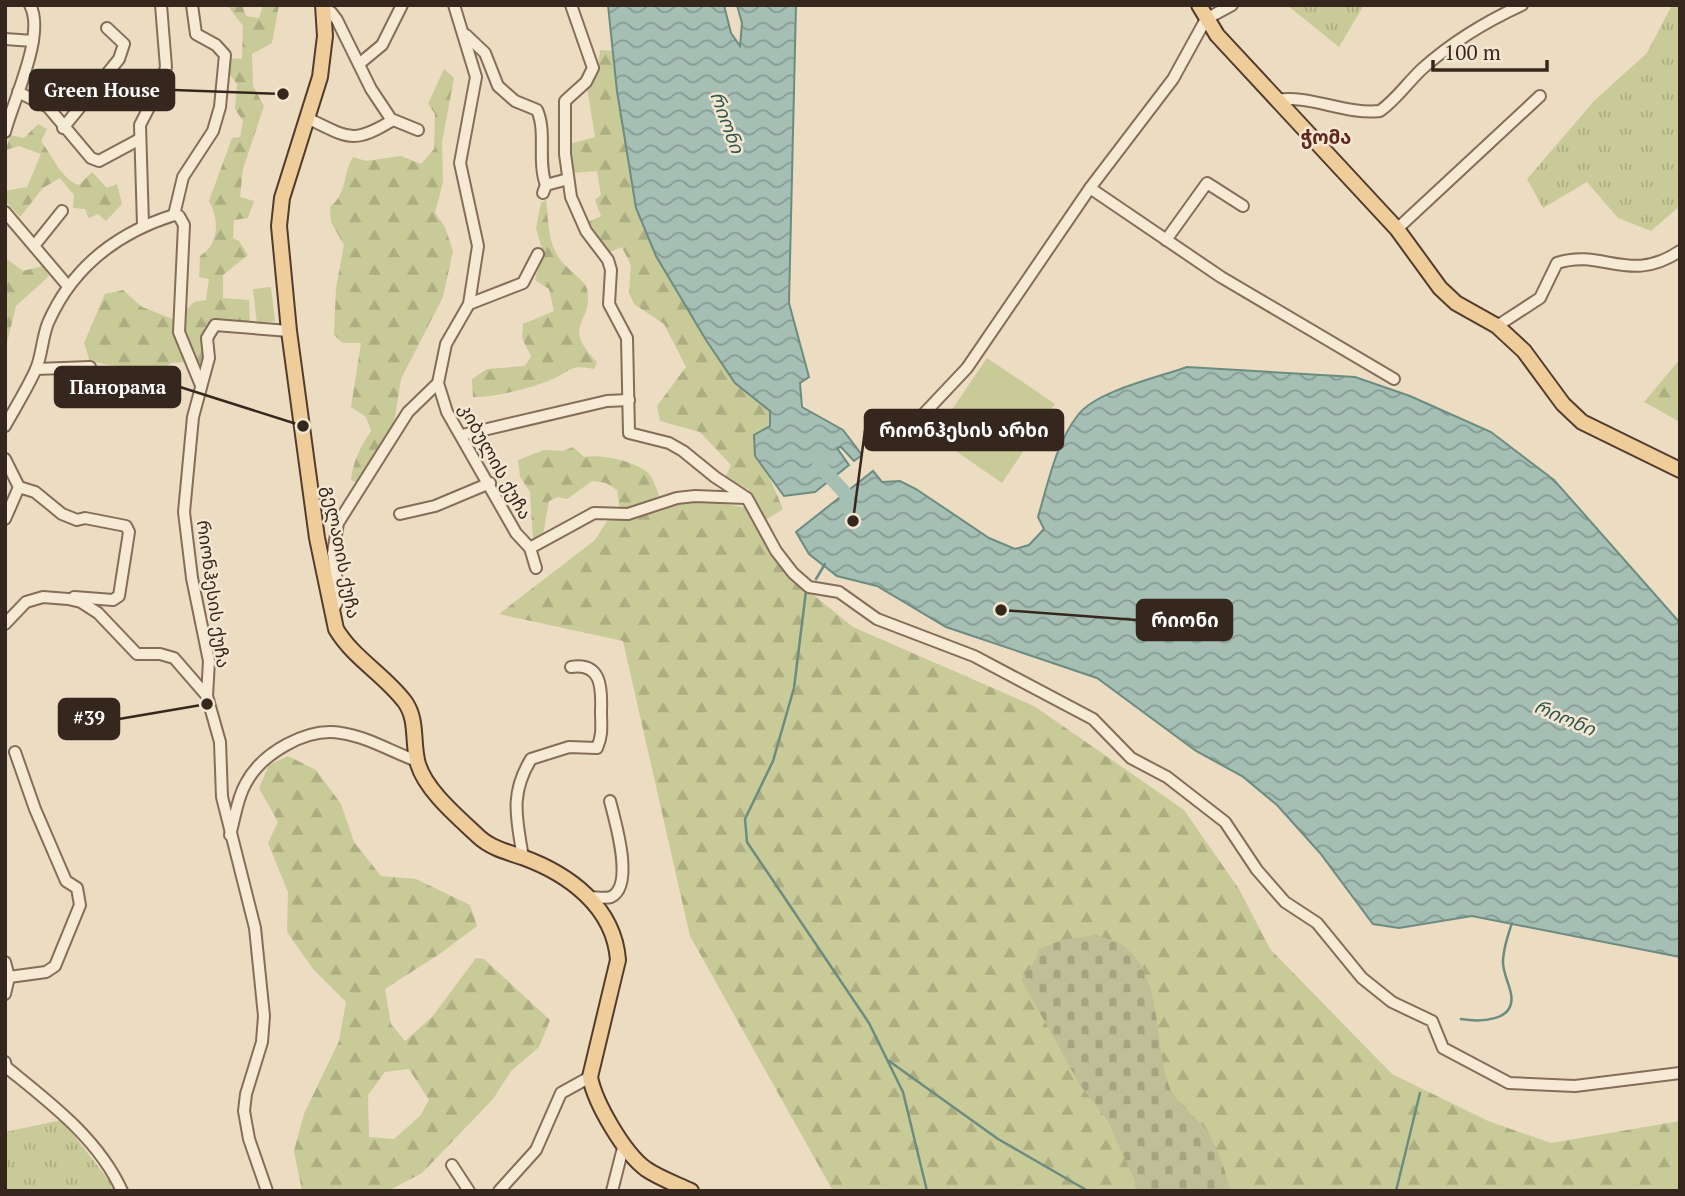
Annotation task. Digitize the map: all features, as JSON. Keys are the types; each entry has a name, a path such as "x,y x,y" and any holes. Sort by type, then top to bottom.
{"main road":[{"path":"1199,5 1206,19 1276,100 1397,229 1440,288 1456,303 1497,326 1524,351 1563,404 1581,422 1680,470"},
{"name":"გელათის ქუჩა","path":"324,7 320,77 282,198 279,226 289,331 317,538 332,613 344,642 407,705 414,724 417,761 421,773 434,790 482,839 569,879 589,897 609,925 617,941 618,960 590,1077"},
{"path":"590,1077 597,1098 624,1144 649,1171 691,1191"}],"street":[{"path":"5,132 33,41 35,21 30,5"},
{"path":"143,225 140,125 161,84 166,67 161,5"},
{"path":"174,215 183,177 212,131 224,82 225,55 216,45 196,34 192,5"},
{"path":"359,64 382,45 402,5"},
{"path":"332,613 339,598 333,553 338,523 408,412 438,383 446,344 469,304 478,246 460,163 476,77 454,5"},
{"path":"571,5 593,68 586,82 565,101 563,125 568,179 577,215 611,270 609,304 627,338 629,433 669,443 747,498 776,551 802,583 809,587 839,592 877,619 974,656 1033,685 1093,719 1131,758 1202,801 1225,822 1257,870 1285,902 1317,923 1362,978 1392,1002 1432,1021 1443,1048 1509,1083 1575,1086 1680,1073"},
{"path":"917,421 967,368 1090,188 1173,79 1206,19 1232,5"},
{"path":"1276,100 1292,97 1324,107 1380,111 1397,99 1420,71 1452,44 1476,27 1522,5"},
{"path":"324,7 337,20 371,89 393,120 418,130"},
{"path":"64,128 119,60 124,44 107,28"},
{"path":"464,33 485,53 498,86 515,101 537,110 542,121 539,141 544,189 568,179"},
{"path":"5,39 33,41"},
{"path":"18,92 48,107 91,158 99,161 140,139"},
{"path":"1397,229 1540,96"},
{"path":"307,118 342,134 359,138 393,120"},
{"path":"1166,240 1207,183 1243,206"},
{"path":"1090,188 1319,338 1394,379"},
{"path":"34,246 62,211"},
{"path":"5,212 67,285"},
{"path":"5,426 36,369 47,326 67,285 117,241 143,225 174,215 178,216 184,225 179,332 200,383"},
{"path":"1497,326 1540,298 1557,263 1584,259 1633,268 1667,260 1680,251"},
{"path":"469,304 523,282 537,254"},
{"name":"რიონჰესის ქუჩა","path":"207,696 209,660 192,578 184,512 193,417 200,383 209,358 207,338 215,325 289,331"},
{"path":"36,369 90,367"},
{"name":"კიბულის ქუჩა","path":"438,383 447,412 490,483 516,533 530,548 536,568"},
{"path":"462,435 607,401 629,400"},
{"path":"5,459 19,488 5,519"},
{"path":"400,514 435,506 490,483"},
{"path":"5,624 26,602 43,597 78,596 113,600 119,596 128,540 126,526 85,518 78,520 62,514 35,492 19,488"},
{"path":"530,548 594,513 628,514 677,498 747,498"},
{"path":"68,598 81,602 98,613 137,654 160,654 174,658 207,696 220,742 222,797 230,837 255,928 264,1016 262,1042 246,1094 244,1111 249,1139 267,1191"},
{"path":"523,858 515,807 516,788 531,760 569,747 597,748 603,731 603,693 598,677 592,668 584,665 571,667"},
{"path":"230,837 244,785 266,758 289,744 317,733 340,732 362,738 417,761"},
{"path":"7,976 46,972 55,966 80,905 77,888 66,881 15,752"},
{"path":"589,897 609,898 618,892 622,883 619,837 610,801"},
{"path":"5,962 5,994"},
{"path":"5,1062 6,1067 68,1116 115,1176 122,1191"},
{"path":"499,1191 536,1150 561,1093 590,1077"},
{"path":"612,1191 624,1144"},
{"path":"452,1165 469,1191"}],"green space":[{"path":"227,5 242,5 246,16 259,18 263,5 279,5 272,43 252,54 253,86 264,106 243,169 240,197 254,201 248,218 234,220 233,238 239,241 248,255 223,275 223,298 249,300 250,323 215,319 204,328 205,347 201,370 197,370 183,338 184,312 194,302 206,300 209,279 199,277 200,256 211,245 216,231 215,216 209,201 232,138 240,137 243,121 235,109 237,84 227,71 227,58 242,59 243,26"},
{"path":"1287,5 1364,5 1339,47"},
{"path":"1672,5 1680,5 1680,206 1651,231 1618,218 1587,182 1543,208 1527,179 1595,100 1647,53"},
{"path":"600,50 614,51 636,208 735,383 770,411 770,426 754,456 768,474 783,509 764,521 748,489 725,478 731,465 700,432 660,421 657,406 686,367 664,324 634,304 629,293 631,265 622,247 610,252 588,222 601,216 595,200 601,195 597,171 571,173 569,144 595,137 587,87 598,70"},
{"path":"444,69 454,78 442,142 443,182 435,213 445,227 453,251 443,297 401,379 394,423 356,482 351,480 354,466 371,431 366,417 351,407 361,343 343,343 334,335 336,288 344,245 331,222 330,207 342,190 353,157 366,161 401,156 421,164 434,149 435,114 428,104"},
{"path":"38,124 47,129 41,141 67,178 79,185 92,172 107,188 117,184 122,204 106,221 98,214 89,218 85,209 73,208 74,195 60,178 43,188 20,217 7,203 5,191 27,187 41,154 19,146 6,150 10,135 24,138"},
{"path":"546,200 553,247 559,258 587,289 587,309 579,331 586,349 597,362 594,369 575,368 525,388 473,397 472,379 487,369 525,366 531,356 522,338 523,324 554,311 549,289 535,280 543,252 536,228 541,203"},
{"path":"5,258 23,271 43,266 49,276 16,306 5,351"},
{"path":"271,287 275,321 257,324 253,289"},
{"path":"123,290 142,307 175,320 174,333 185,362 171,363 160,375 90,361 84,343 105,294"},
{"path":"987,358 1055,404 1002,483 934,436"},
{"path":"1680,359 1680,422 1644,402"},
{"path":"573,447 584,457 618,459 642,469 652,478 660,499 620,511 617,490 606,483 592,481 567,499 558,497 549,501 543,535 533,540 530,492 520,477 518,460 544,450 563,451"},
{"path":"697,500 744,507 765,544 789,575 853,627 1034,706 1184,810 1239,889 1270,949 1392,1074 1488,1121 1551,1143 1680,1121 1680,1191 833,1191 690,936 623,641 499,614 595,540 607,521"},
{"path":"288,756 316,770 341,804 354,842 381,876 416,879 470,905 477,926 385,989 391,1024 405,1041 432,1017 476,958 484,959 550,1020 539,1047 511,1071 493,1099 422,1173 388,1191 302,1191 294,1151 304,1114 339,1041 346,1002 313,969 287,932 288,892 268,843 278,822 259,788 269,765","holes":["409,1069 429,1100 420,1116 394,1139 369,1137 368,1095 385,1072"]},
{"path":"1095,935 1120,944 1134,956 1144,971 1151,989 1169,1086 1181,1105 1211,1137 1230,1191 1134,1191 1135,1181 1108,1121 1080,1085 1021,979 1033,964 1039,949 1062,940"},
{"path":"62,1120 117,1191 5,1191 5,1132"}],"water":[{"path":"608,5 724,5 731,33 740,46 742,23 737,5 796,5 789,303 809,377 800,383 802,407 843,430 862,455 854,461 841,447 837,448 849,465 815,492 784,496 755,456 754,435 770,426 770,411 735,383 656,256 636,208 617,91"},
{"path":"1187,367 1355,377 1410,396 1491,432 1554,480 1680,623 1680,957 1472,916 1399,928 1373,924 1320,853 1277,805 1242,776 1196,751 1097,678 946,627 877,586 837,576 809,554 796,532 873,471 882,482 900,481 916,489 989,538 1015,549 1029,545 1044,529 1038,517 1049,477 1064,438 1078,415 1087,406 1113,392"}],"waterway":[{"name":"რიონი","path":"819,465 845,493 850,511"},
{"path":"816,579 825,564"},
{"path":"806,591 794,688 773,761 745,819 747,842 869,1023 903,1092 927,1191"},
{"path":"1461,1019 1486,1020 1508,1010 1511,994 1503,957 1512,923"},
{"path":"889,1061 998,1139 1088,1191"},
{"path":"1396,1191 1420,1093"}],"place":[{"name":"Green House","path":"283,94"},
{"name":"Панорама","path":"303,426"},
{"name":"რიონჰესის არხი","path":"853,521"},
{"name":"რიონი","path":"1001,610"},
{"name":"#39","path":"207,704"}],"district":[{"name":"ჭომა","path":"1326,136"}]}
